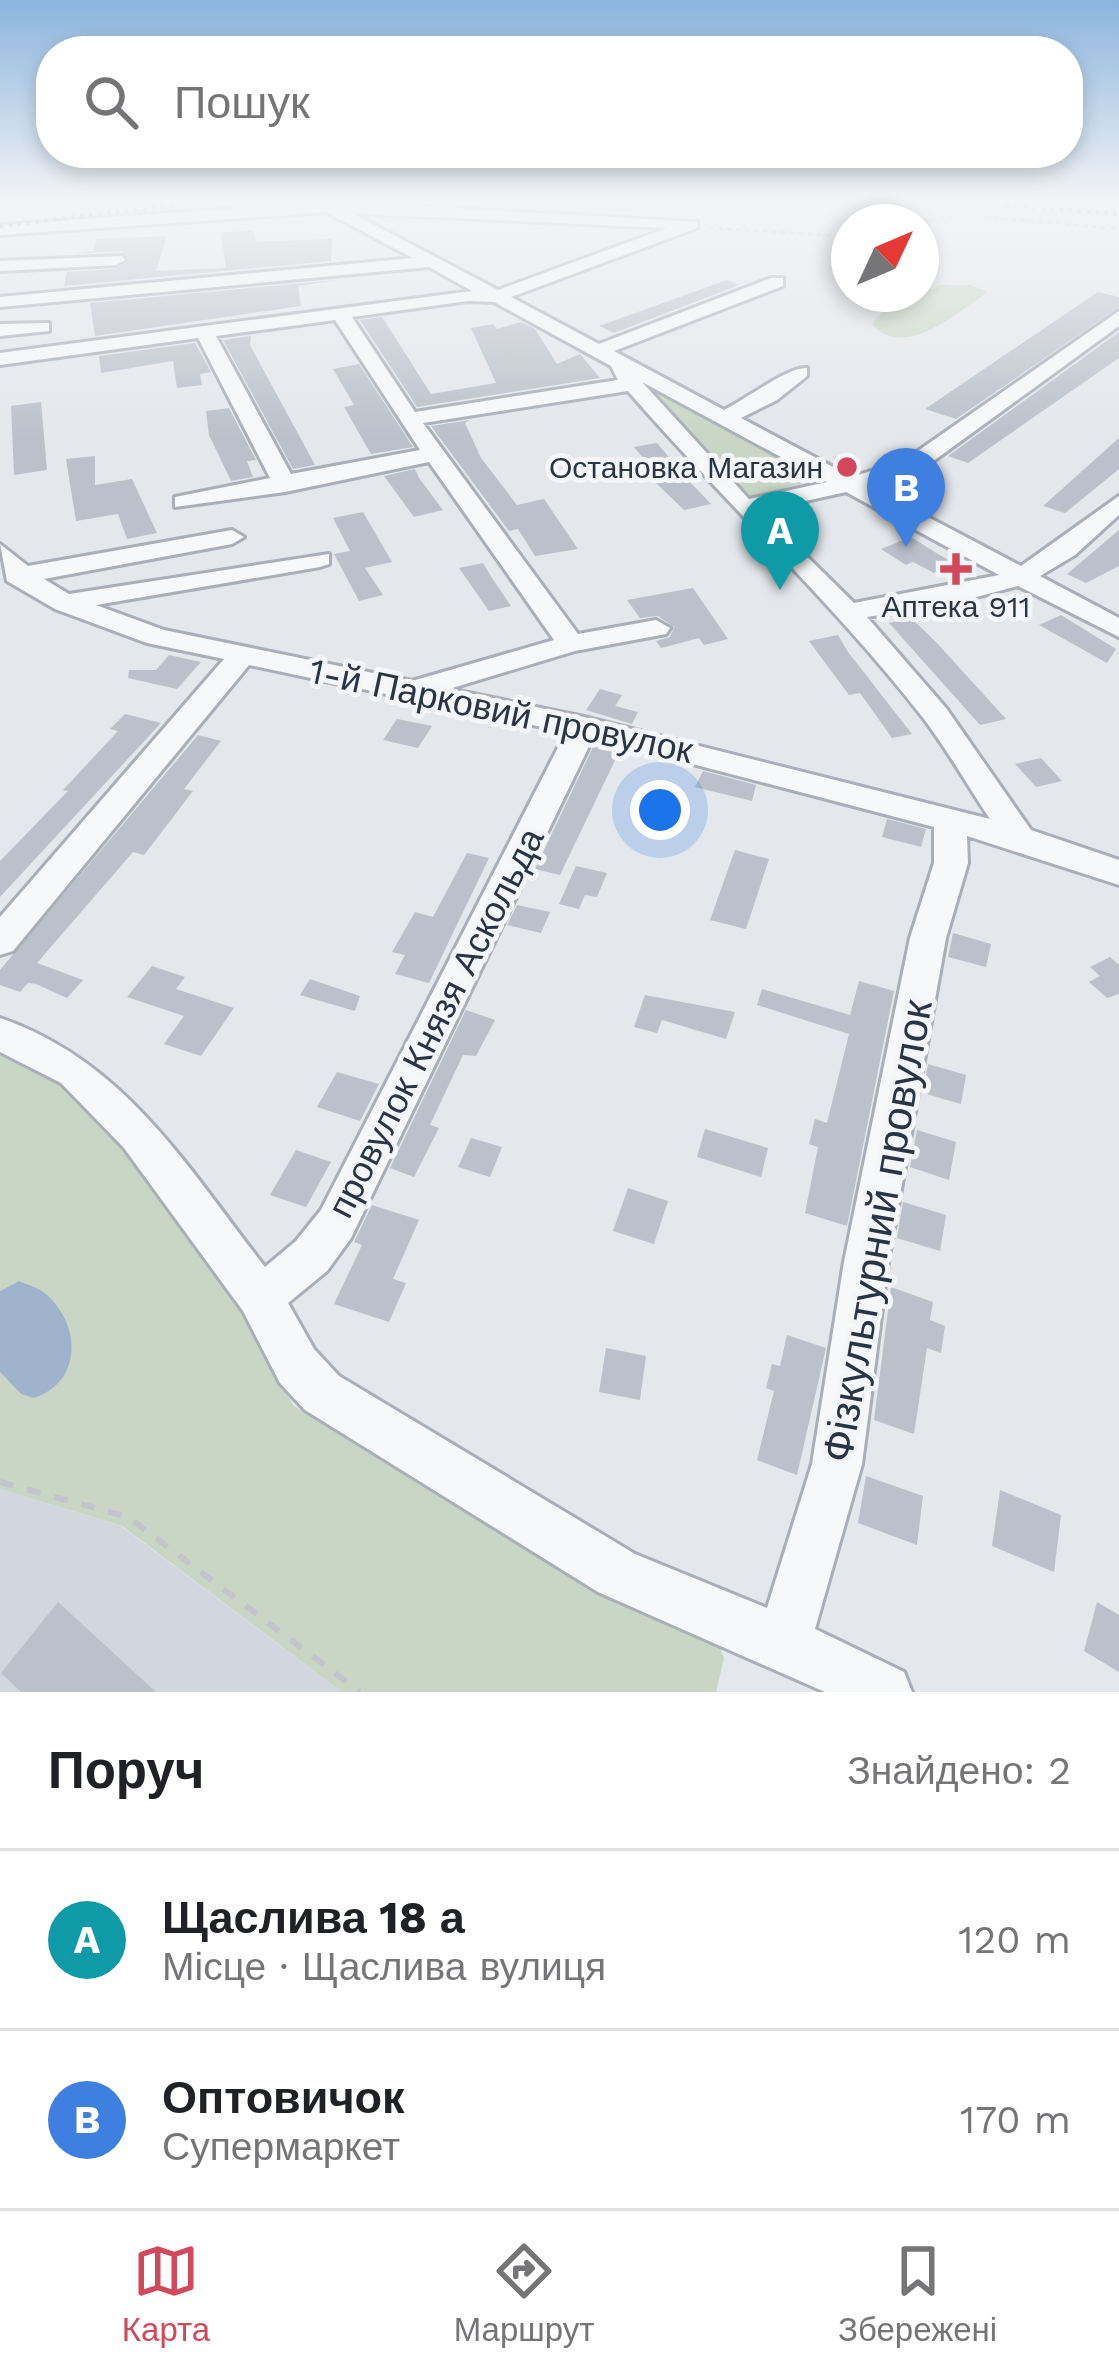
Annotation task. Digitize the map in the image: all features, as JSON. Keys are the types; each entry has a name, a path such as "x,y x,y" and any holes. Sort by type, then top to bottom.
{"street":[{"path":"0,302 248,279"},
{"path":"461,279 1119,629"},
{"path":"0,359 479,294 495,297 544,279"},
{"path":"605,354 777,282"},
{"path":"340,312 408,419 572,644"},
{"path":"743,507 850,486 914,465 1119,317"},
{"path":"0,330 42,327"},
{"path":"203,329 285,485"},
{"path":"605,354 743,507 848,611 936,715 1019,838"},
{"path":"724,418 770,396 800,372"},
{"path":"408,419 629,385"},
{"path":"183,502 433,454"},
{"path":"848,611 985,589 1020,576 1051,561 1119,503"},
{"path":"0,604 12,575 232,537"},
{"name":"1-й Парковий провулок","path":"0,552 12,575 64,603 138,632 584,726 950,818 1119,873"},
{"path":"64,603 320,559"},
{"path":"410,691 572,644 656,628"},
{"path":"0,940 241,657"},
{"name":"провулок Князя Аскольда","path":"259,1296 304,1264 336,1224 584,726"},
{"name":"Фізкультурний провулок","path":"784,1642 837,1464 866,1262 928,938 941,883 951,863 950,818"},
{"path":"0,1034 75,1071 138,1135 259,1296 297,1366 352,1414 616,1573 784,1642 884,1692"}],"path":[{"path":"0,1482 128,1517 360,1692"}],"shaded area":[{"path":"0,1489 121,1526 342,1692 0,1692"}],"green space":[{"path":"939,285 971,285 988,292 915,336 899,338 872,324 883,312 939,312"},
{"path":"635,379 819,479 752,497 679,430"},
{"path":"0,1047 68,1083 152,1174 234,1286 259,1347 294,1406 543,1561 718,1644 724,1658 716,1692 342,1692 122,1526 0,1489 0,1372 21,1394 19,1281 0,1291"}],"water":[{"path":"19,1281 46,1294 58,1307 71,1337 72,1352 61,1380 34,1398 21,1394 0,1372 0,1291"}],"building":[{"path":"66,279 139,279 64,286"},
{"path":"336,280 298,286 301,306 95,336 90,303"},
{"path":"727,280 739,285 614,333 599,326"},
{"path":"1098,292 1119,297 1119,307 956,419 925,409"},
{"path":"382,317 431,394 496,383 471,328 493,324 497,329 521,322 535,329 557,364 580,354 600,378 417,407 360,320"},
{"path":"1119,332 1119,358 968,463 948,456"},
{"path":"251,336 250,345 315,465 293,469 223,340"},
{"path":"195,343 211,372 200,374 202,385 177,388 173,361 101,373 99,356"},
{"path":"359,364 413,447 371,454 344,407 354,405 333,369"},
{"path":"41,402 47,470 14,475 11,406"},
{"path":"229,408 256,460 247,461 253,477 231,481 209,435 206,411"},
{"path":"470,420 465,423 481,458 517,505 544,499 578,549 535,556 518,529 509,531 431,426"},
{"path":"1119,438 1119,469 1065,513 1043,506"},
{"path":"657,443 711,504 684,510 656,483 663,482 634,447"},
{"path":"95,456 95,485 132,479 157,533 127,539 118,514 76,521 66,459"},
{"path":"415,469 443,510 414,517 384,476"},
{"path":"363,512 392,562 365,568 383,595 359,601 334,554 350,551 333,518"},
{"path":"1119,530 1119,566 1086,583 1067,574"},
{"path":"911,537 954,563 934,573 913,562 906,565 881,549"},
{"path":"483,563 511,606 489,611 459,568"},
{"path":"693,588 728,639 704,645 699,638 661,648 656,641 670,637 674,627 658,616 640,618 627,600"},
{"path":"1061,615 1116,649 1107,663 1039,625"},
{"path":"911,618 1006,719 980,725 889,623"},
{"path":"838,635 912,734 892,738 860,693 849,695 809,641"},
{"path":"169,655 201,662 177,689 128,678 129,670 156,670"},
{"path":"600,689 622,695 615,706 638,712 632,724 586,710"},
{"path":"125,714 161,723 0,897 0,861 68,791 63,790 118,731 110,729"},
{"path":"397,719 432,726 418,748 383,740"},
{"path":"198,735 221,741 184,789 193,791 144,855 133,852 37,963 83,980 67,998 36,984 28,983 20,992 0,985 0,970"},
{"path":"595,743 620,750 560,875 535,869"},
{"path":"1041,758 1062,781 1036,787 1015,764"},
{"path":"703,771 756,785 752,801 695,787"},
{"path":"887,819 926,829 921,847 882,837"},
{"path":"735,850 769,859 746,929 710,920"},
{"path":"467,853 489,858 429,983 395,974 405,955 392,952 415,912 433,917"},
{"path":"576,866 607,873 597,897 585,895 579,909 559,904"},
{"path":"517,905 550,912 541,933 507,925"},
{"path":"953,933 991,944 986,967 948,957"},
{"path":"1110,957 1119,965 1119,994 1107,998 1089,982 1100,976 1090,967"},
{"path":"152,966 185,977 176,989 234,1008 201,1056 164,1044 184,1016 127,997"},
{"path":"310,979 360,996 355,1011 300,995"},
{"path":"859,981 894,991 847,1226 805,1213 818,1147 809,1144 815,1119 827,1123 849,1034 757,1005 762,989 850,1015"},
{"path":"645,995 735,1012 726,1039 662,1020 657,1033 634,1027"},
{"path":"466,1010 495,1020 476,1056 463,1055 430,1125 439,1128 414,1177 390,1168"},
{"path":"928,1064 966,1075 961,1104 923,1093"},
{"path":"337,1072 379,1084 360,1121 317,1107"},
{"path":"705,1129 768,1148 761,1177 697,1157"},
{"path":"917,1130 956,1142 949,1180 910,1167"},
{"path":"471,1138 502,1147 490,1177 458,1167"},
{"path":"296,1150 331,1162 306,1207 270,1195"},
{"path":"628,1188 668,1201 654,1244 613,1231"},
{"path":"903,1202 946,1215 940,1251 897,1238"},
{"path":"372,1205 419,1220 393,1279 406,1283 389,1322 334,1304 362,1245 354,1242"},
{"path":"891,1287 933,1302 930,1320 945,1326 941,1353 927,1348 914,1434 874,1420"},
{"path":"787,1335 826,1348 797,1475 757,1460 774,1391 766,1388 772,1364 780,1366"},
{"path":"606,1348 646,1356 640,1400 599,1392"},
{"path":"866,1476 923,1496 917,1545 858,1523"},
{"path":"1000,1490 1061,1515 1054,1572 992,1546"},
{"path":"58,1602 156,1692 21,1692 1,1673"},
{"path":"1097,1602 1119,1615 1119,1672 1084,1651"}],"place":[{"name":"Остановка Магазин","path":"847,467"},
{"name":"Оптовичок","path":"906,547"},
{"name":"Аптека 911","path":"956,569"},
{"name":"Щаслива 18 а","path":"780,590"}]}
